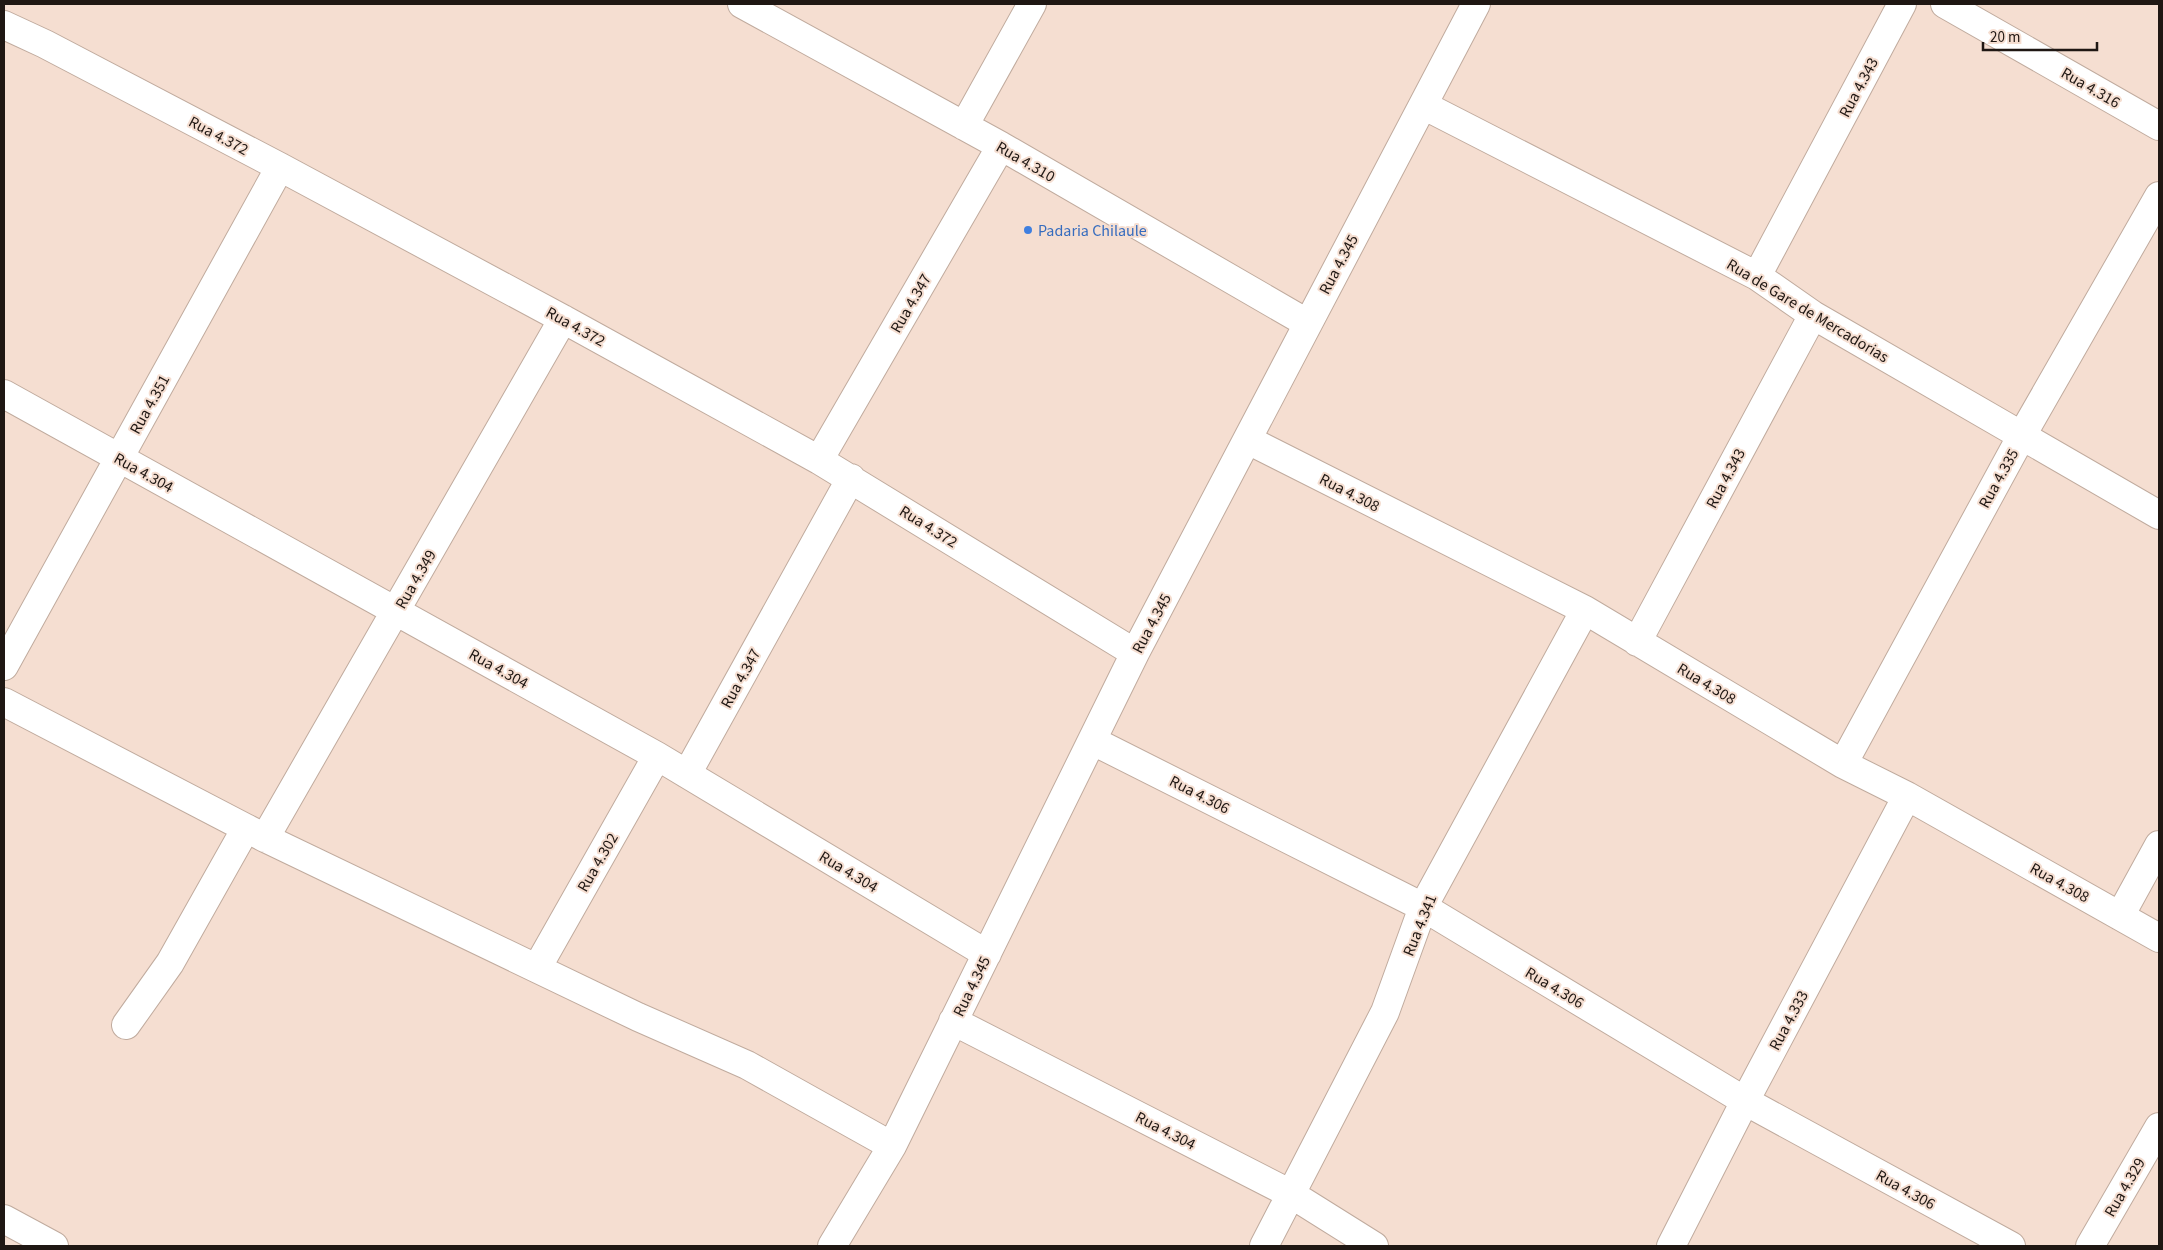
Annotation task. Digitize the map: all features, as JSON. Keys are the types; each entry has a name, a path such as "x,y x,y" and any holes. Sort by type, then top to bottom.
{"street":[{"name":"Rua 4.310","path":"742,4 1001,146 1307,323"},
{"path":"964,126 1032,4"},
{"name":"Rua 4.343","path":"1758,276 1902,4"},
{"name":"Rua 4.316","path":"1946,4 2159,126"},
{"name":"Rua 4.345","path":"832,1246 892,1146 1135,653 1422,105 1467,7"},
{"name":"Rua 4.372","path":"4,25 46,44 280,167 563,319 819,460 1135,653"},
{"name":"Rua de Gare de Mercadorias","path":"1422,105 1758,276 1813,315 2021,437 2159,515"},
{"name":"Rua 4.347","path":"819,460 1001,146"},
{"name":"Rua 4.351","path":"4,666 280,167"},
{"name":"Rua 4.335","path":"1843,764 2021,437 2159,196"},
{"name":"Rua 4.343","path":"1637,642 1813,315"},
{"name":"Rua 4.349","path":"126,1025 170,964 256,833 396,611 563,319"},
{"name":"Rua 4.304","path":"4,394 656,756 987,954"},
{"name":"Rua 4.308","path":"1248,440 1585,610 1843,764 1907,796 2159,938"},
{"name":"Rua 4.347","path":"687,774 851,478"},
{"name":"Rua 4.341","path":"1264,1246 1385,1012 1423,907 1585,610"},
{"path":"4,702 256,833 638,1017 747,1065 892,1146"},
{"name":"Rua 4.306","path":"1093,740 1423,907 1745,1102 2011,1246"},
{"name":"Rua 4.302","path":"537,968 656,756"},
{"name":"Rua 4.333","path":"1671,1246 1907,796"},
{"path":"2120,916 2159,845"},
{"name":"Rua 4.304","path":"954,1021 1291,1194 1374,1246"},
{"name":"Rua 4.329","path":"2090,1246 2159,1128"},
{"path":"4,1219 54,1246"}],"place":[{"name":"Padaria Chilaule","path":"1028,230"}]}
